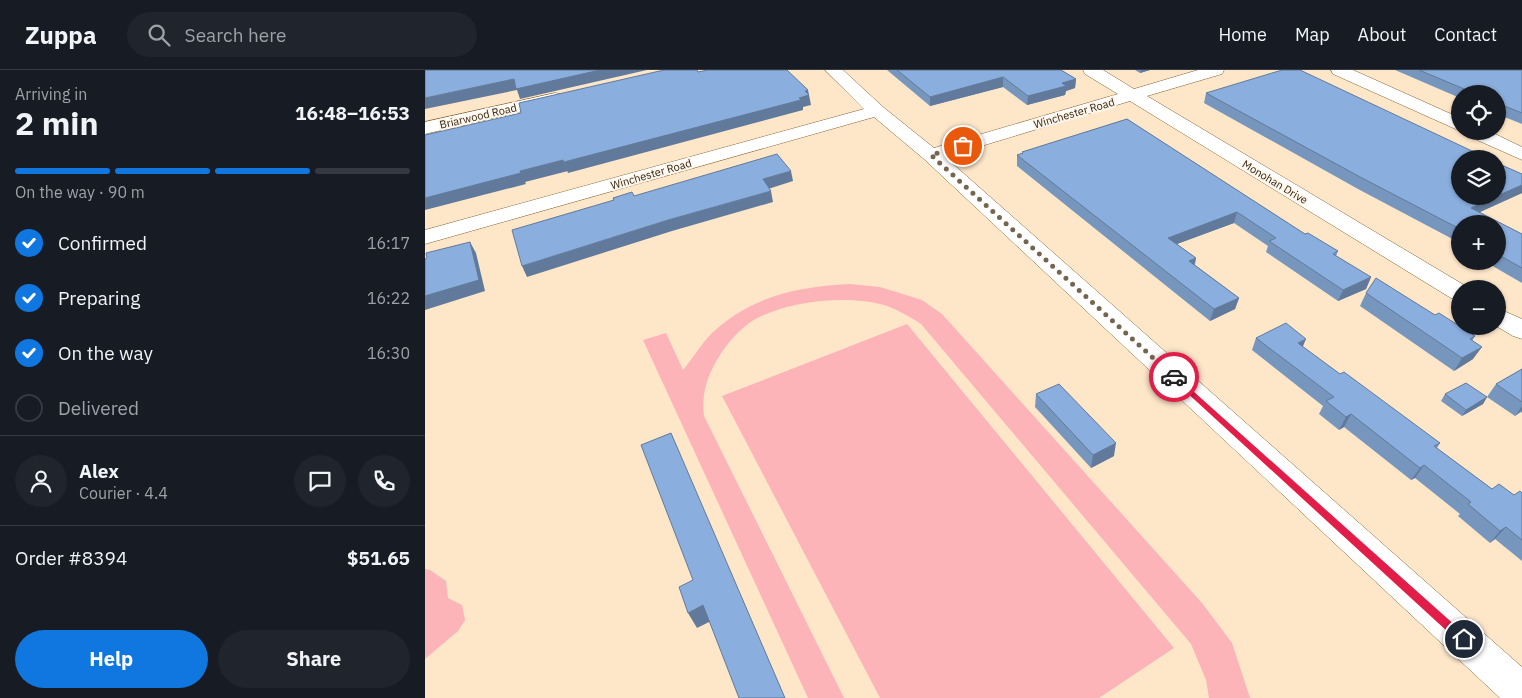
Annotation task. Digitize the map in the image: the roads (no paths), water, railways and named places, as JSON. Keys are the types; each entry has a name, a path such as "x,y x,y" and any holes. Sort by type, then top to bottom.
{"street":[{"path":"833,70 877,111 931,155 1522,692"},
{"name":"Monohan Drive","path":"1091,70 1451,288"},
{"name":"Winchester Road","path":"931,155 1216,70"},
{"path":"1339,70 1451,122"},
{"name":"Briarwood Road","path":"425,128 571,94"},
{"name":"Winchester Road","path":"425,237 877,111"},
{"path":"1492,140 1522,154"},
{"path":"1506,321 1522,330"}]}
